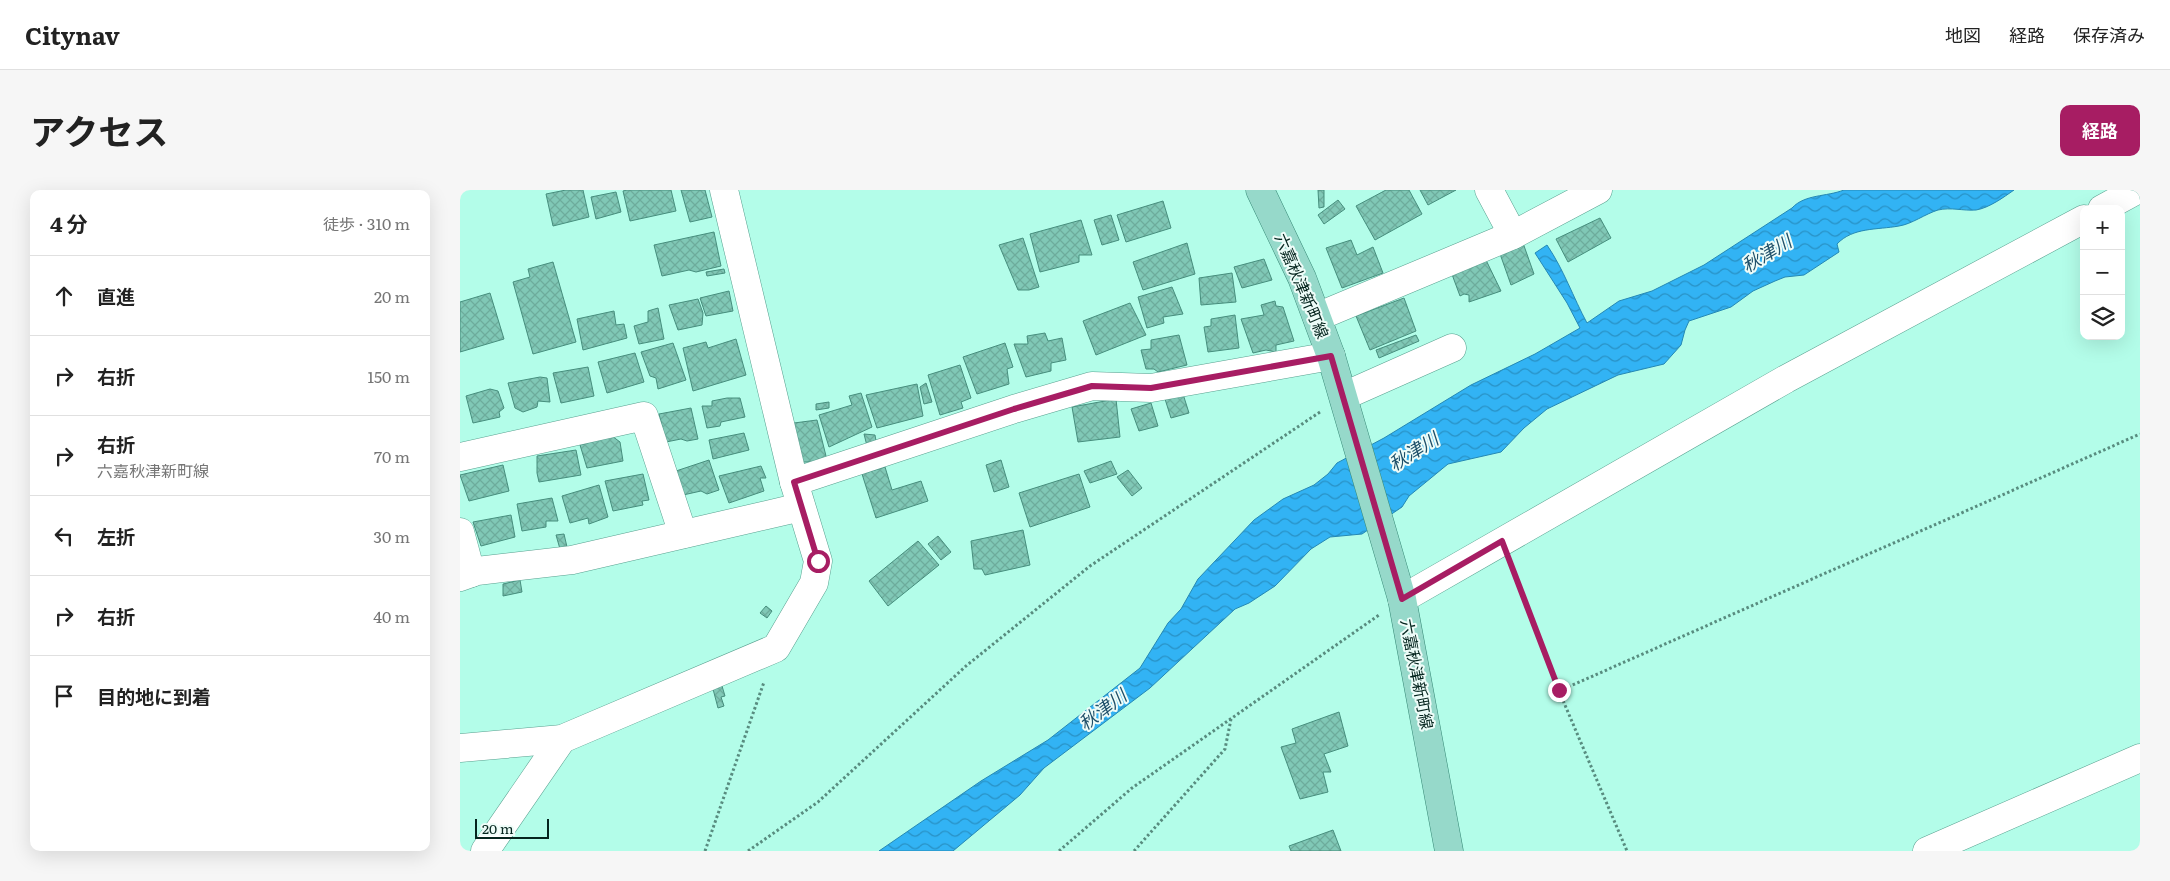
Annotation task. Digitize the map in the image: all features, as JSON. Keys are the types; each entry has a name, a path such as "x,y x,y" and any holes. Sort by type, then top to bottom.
{"main road":[{"name":"六嘉秋津新町線","path":"1260,190 1302,278 1344,396 1402,599 1449,851"}],"street":[{"path":"460,748 562,739 776,648 814,583 818,561 797,495 724,190"},
{"path":"1489,190 1513,234"},
{"path":"1317,317 1513,234 1598,190"},
{"path":"2109,205 2137,190"},
{"path":"1402,599 1786,379 2080,221"},
{"path":"1344,396 1452,348"},
{"path":"460,532 466,575 572,560 683,534 797,495 1014,409 1092,386 1151,388 1331,356"},
{"path":"469,455 644,416 683,534"},
{"path":"485,851 562,739"},
{"path":"1927,851 2140,758"}],"path":[{"path":"748,851 818,802 966,666 1090,566 1344,396"},
{"path":"1559,690 2140,434"},
{"path":"1502,541 1559,690 1627,851"},
{"path":"1059,851 1132,788 1402,599"},
{"path":"705,851 776,648"},
{"path":"1134,851 1225,749 1231,718"}],"water":[{"name":"秋津川","path":"1844,190 2014,190 1981,209 1938,210 1904,225 1866,230 1850,235 1837,244 1839,252 1804,275 1785,277 1753,291 1731,307 1689,321 1681,345 1664,364 1618,375 1547,409 1524,428 1501,452 1448,464 1409,496 1402,507 1362,534 1330,537 1311,549 1275,586 1249,603 1235,609 1150,688 1044,768 1020,795 953,851 879,851 981,781 1048,740 1140,668 1168,623 1181,609 1198,579 1254,520 1283,499 1314,485 1328,474 1337,463 1384,438 1471,385 1535,354 1580,328 1567,303 1535,253 1547,245 1587,323 1619,301 1652,291 1704,265 1797,203 1809,198"}],"building":[{"path":"566,190 583,190 589,217 553,226 546,194"},
{"path":"671,190 676,211 630,221 623,191"},
{"path":"681,190 705,190 712,217 690,222"},
{"path":"1318,190 1324,190 1324,207 1319,208"},
{"path":"1386,190 1409,190 1422,214 1375,240 1356,206"},
{"path":"1420,190 1456,190 1428,205"},
{"path":"616,192 621,212 596,219 591,197"},
{"path":"1338,200 1345,209 1324,224 1318,215"},
{"path":"1163,201 1171,228 1126,242 1117,215"},
{"path":"1111,215 1119,240 1102,245 1094,220"},
{"path":"1600,218 1611,238 1568,262 1556,239"},
{"path":"1081,220 1092,255 1079,255 1079,262 1040,272 1030,234"},
{"path":"714,232 721,266 696,272 689,270 662,276 654,245"},
{"path":"1023,238 1039,287 1029,290 1018,290 999,245"},
{"path":"1351,240 1357,255 1373,247 1383,273 1342,288 1326,248"},
{"path":"1187,243 1195,274 1143,290 1133,262"},
{"path":"1523,243 1534,274 1511,285 1499,251"},
{"path":"1485,258 1501,291 1469,302 1469,295 1464,294 1460,296 1450,269"},
{"path":"1264,259 1272,280 1242,288 1234,267"},
{"path":"553,262 576,342 533,354 513,282 530,277 528,269"},
{"path":"724,269 725,273 707,276 706,272"},
{"path":"1232,273 1236,302 1201,305 1199,278"},
{"path":"1172,287 1183,314 1163,317 1164,323 1147,328 1138,297"},
{"path":"729,291 733,311 706,316 700,298"},
{"path":"490,293 504,339 460,352 460,302"},
{"path":"1404,298 1416,331 1370,350 1356,316"},
{"path":"698,299 703,313 702,325 678,330 669,305"},
{"path":"1275,301 1276,306 1283,307 1294,341 1276,345 1276,352 1266,350 1253,353 1241,319 1264,315 1261,305"},
{"path":"1130,303 1146,335 1096,355 1083,321"},
{"path":"658,308 664,339 639,344 634,326 648,322 648,311"},
{"path":"614,311 616,325 624,324 627,338 583,350 577,319"},
{"path":"1235,315 1239,348 1208,352 1204,327 1211,326 1211,319"},
{"path":"1045,333 1048,341 1062,338 1066,360 1051,363 1051,371 1026,377 1014,344 1028,344 1027,336"},
{"path":"1179,335 1187,365 1158,372 1154,369 1146,369 1141,350 1151,349 1151,340"},
{"path":"1416,335 1419,341 1379,358 1376,350"},
{"path":"736,339 746,375 693,391 683,348 706,342 708,348"},
{"path":"673,343 686,380 658,389 656,378 650,376 641,352"},
{"path":"1005,343 1013,367 1007,369 1009,384 977,394 963,357"},
{"path":"635,353 644,382 607,393 598,362"},
{"path":"960,365 971,398 961,402 963,408 940,415 928,375"},
{"path":"588,367 594,396 561,403 553,373"},
{"path":"540,377 547,378 550,402 538,401 537,407 523,412 515,408 508,383"},
{"path":"926,383 932,402 924,404 920,387"},
{"path":"917,384 923,416 877,428 866,395"},
{"path":"490,389 498,391 504,408 499,412 500,417 473,423 466,396"},
{"path":"861,393 872,427 829,447 819,415 852,405 849,396"},
{"path":"1183,394 1189,413 1171,418 1165,399"},
{"path":"740,398 745,417 721,422 720,426 707,428 702,406 712,406 712,401"},
{"path":"1116,399 1120,437 1078,442 1072,407"},
{"path":"829,402 829,408 816,410 816,404"},
{"path":"1151,403 1158,426 1139,431 1131,409"},
{"path":"691,408 698,439 687,441 681,439 666,442 659,414"},
{"path":"817,420 828,464 811,466 810,462 801,462 794,423"},
{"path":"744,433 749,450 713,459 709,440"},
{"path":"864,434 875,435 877,447 867,446"},
{"path":"612,436 620,442 623,461 587,468 580,445"},
{"path":"576,450 581,475 539,482 537,456"},
{"path":"709,460 719,490 707,494 701,491 683,495 676,471"},
{"path":"1001,460 1009,487 994,492 986,465"},
{"path":"1111,461 1117,474 1090,483 1084,471"},
{"path":"503,465 509,491 469,501 460,475"},
{"path":"761,466 766,478 760,478 764,491 729,503 719,476"},
{"path":"885,467 892,490 921,481 928,501 876,518 862,474"},
{"path":"1128,470 1142,488 1132,496 1117,477"},
{"path":"643,474 649,500 642,501 643,505 613,511 605,481"},
{"path":"1079,474 1090,507 1030,527 1019,493"},
{"path":"599,485 608,517 589,524 588,518 570,523 562,496"},
{"path":"552,498 558,521 546,521 546,527 522,531 517,504"},
{"path":"511,515 515,537 481,546 473,522"},
{"path":"1023,530 1030,565 985,575 982,569 974,569 971,541"},
{"path":"564,534 567,547 560,549 556,535"},
{"path":"938,536 951,552 941,560 928,544"},
{"path":"918,541 939,565 888,606 869,581"},
{"path":"520,580 522,592 503,596 503,584"},
{"path":"766,606 772,611 767,618 760,613"},
{"path":"722,686 725,696 721,697 724,706 718,708 713,689"},
{"path":"1339,712 1348,746 1324,754 1331,772 1323,772 1328,792 1300,799 1281,747 1296,743 1292,729"},
{"path":"1333,830 1341,851 1291,851 1289,846"}],"route":[{"path":"818,561 794,482 1014,409 1092,386 1151,388 1331,356 1402,599 1502,541 1559,690"}]}
